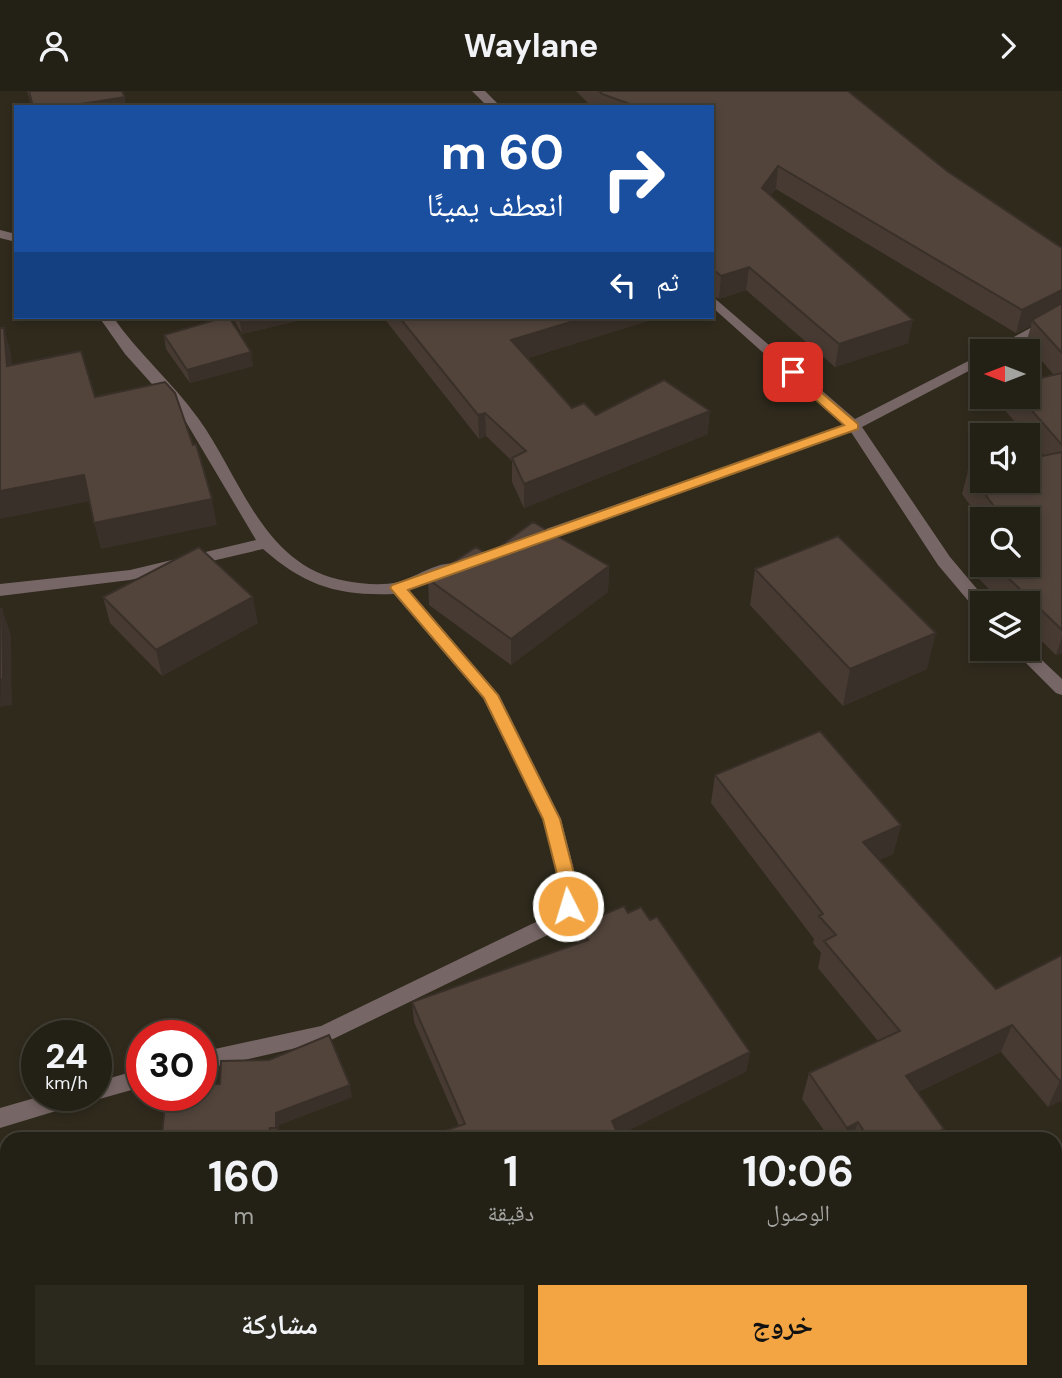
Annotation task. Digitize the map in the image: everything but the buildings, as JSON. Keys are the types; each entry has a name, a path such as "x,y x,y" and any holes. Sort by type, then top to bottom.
{"street":[{"path":"478,91 493,105"},
{"path":"714,302 853,426 944,561 970,592"},
{"path":"1017,339 1062,314"},
{"path":"107,319 130,351 192,420 266,543 296,569 341,586 398,588 463,565"},
{"path":"515,547 853,426 970,364"},
{"path":"0,590 130,575 266,543"},
{"path":"217,1057 324,1034 520,941 551,924 568,906 565,870 552,819 490,695 398,588"},
{"path":"1033,661 1062,689"},
{"path":"0,1118 24,1111"}],"route":[{"path":"568,906 565,870 552,819 490,695 398,588 853,426 793,372"}]}
